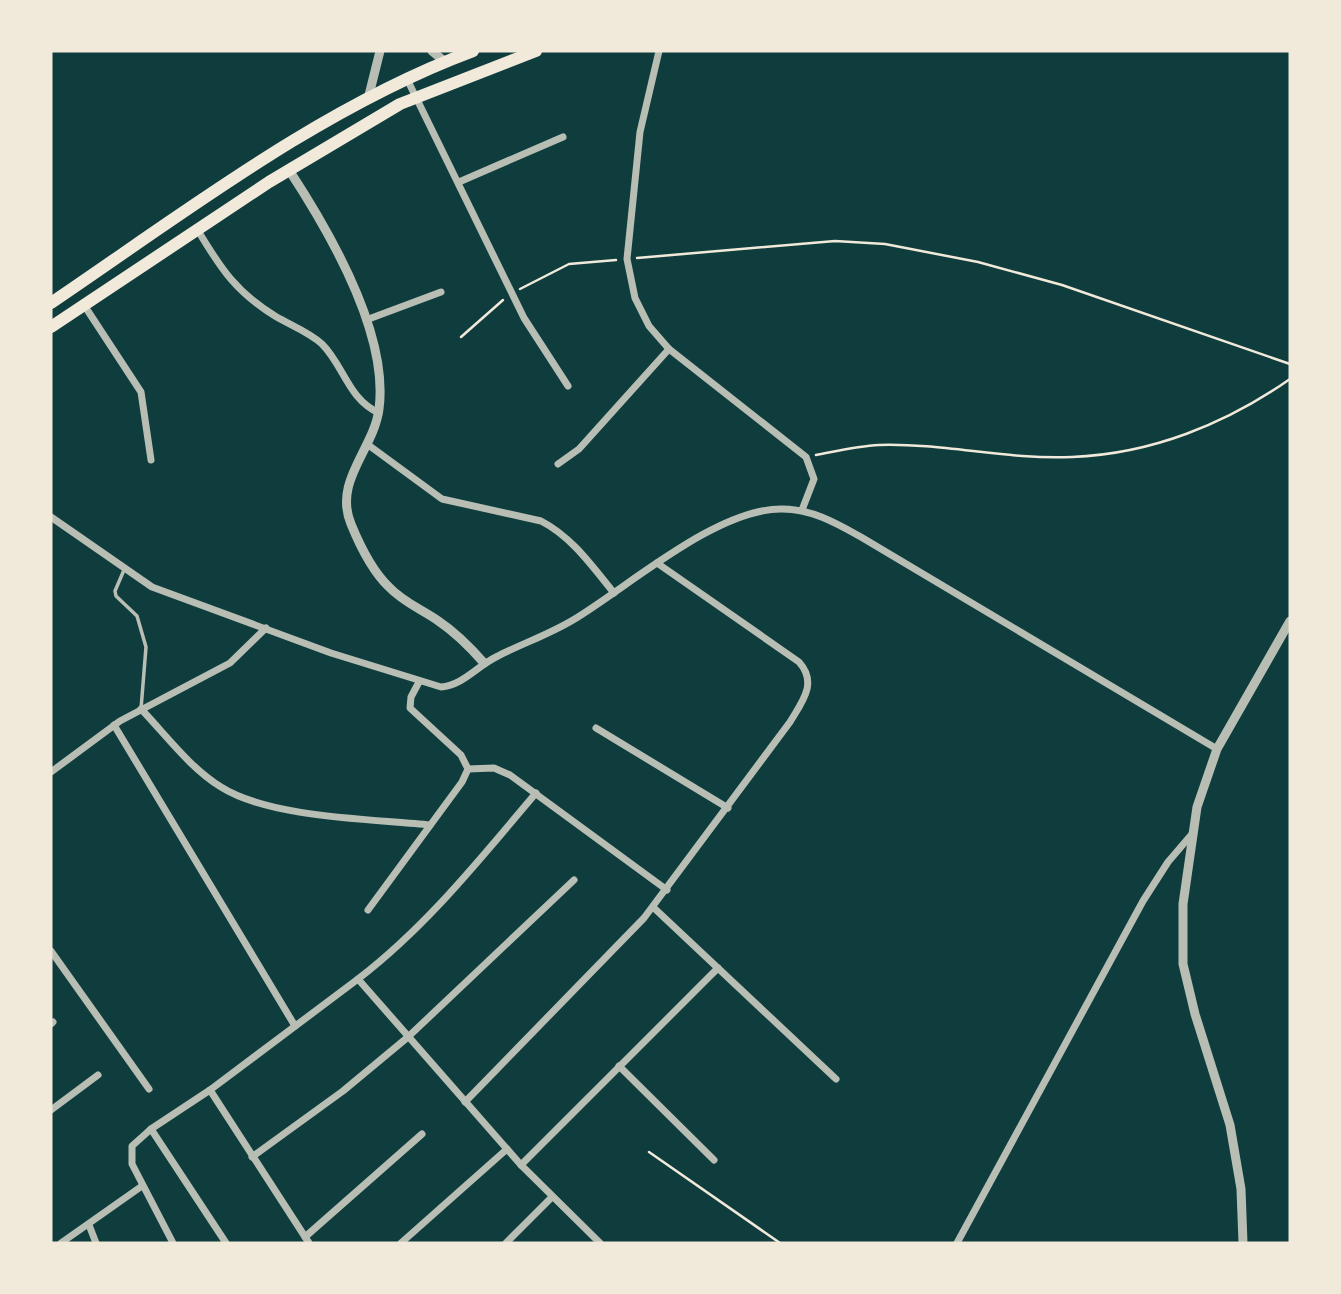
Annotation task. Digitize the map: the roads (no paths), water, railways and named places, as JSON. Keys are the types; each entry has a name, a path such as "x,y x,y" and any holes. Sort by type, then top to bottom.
{"main road":[{"path":"51,303 249,169 368,99 444,61 473,51"},
{"path":"51,327 289,170 400,104 536,51"}],"street":[{"path":"368,99 380,51"},
{"path":"432,51 444,61"},
{"path":"659,51 640,132 626,259 635,298 649,326 669,349 806,457 814,479 802,510"},
{"path":"407,79 524,318 568,386"},
{"path":"459,182 563,137"},
{"path":"289,170 343,265 366,320 379,368 379,413 346,494 349,521 390,588 452,631 484,663"},
{"path":"197,229 221,269 240,292 319,341 334,359 358,399 379,413"},
{"path":"366,320 440,292"},
{"path":"84,305 141,392 151,460"},
{"path":"558,464 579,449 669,349"},
{"path":"367,444 442,499 541,521 552,527 576,547 614,593"},
{"path":"51,517 124,570 174,596 419,682 451,686 484,663 547,634 657,563 730,522 758,511 802,510 828,519 861,537 1217,749"},
{"path":"465,1101 654,908 804,699 810,681 808,674 790,655 657,563"},
{"path":"1243,1243 1241,1189 1232,1135 1195,1014 1183,964 1183,904 1197,807 1217,749 1290,621"},
{"path":"51,772 114,725 230,663 266,628"},
{"path":"419,682 411,697 410,708 461,755 468,769"},
{"path":"141,709 206,777 245,799 305,812 430,825"},
{"path":"114,725 295,1026"},
{"path":"596,728 728,807"},
{"path":"468,769 494,768 536,793 667,890"},
{"path":"368,910 462,782 468,769"},
{"path":"173,1243 142,1186 130,1154 137,1140 210,1090 358,979 407,938 536,793"},
{"path":"957,1243 1143,901 1168,862 1192,834"},
{"path":"252,1157 344,1091 408,1037 574,880"},
{"path":"654,908 836,1079"},
{"path":"51,951 149,1089"},
{"path":"522,1165 718,968"},
{"path":"358,979 551,1198 600,1243"},
{"path":"619,1066 714,1160"},
{"path":"51,1110 98,1075"},
{"path":"210,1090 307,1240 422,1134"},
{"path":"152,1129 226,1243"},
{"path":"401,1243 507,1149"},
{"path":"61,1243 142,1186"},
{"path":"506,1243 551,1198"},
{"path":"89,1225 96,1243"}],"lane":[{"path":"124,570 115,592 137,616 146,647 141,709"}]}
